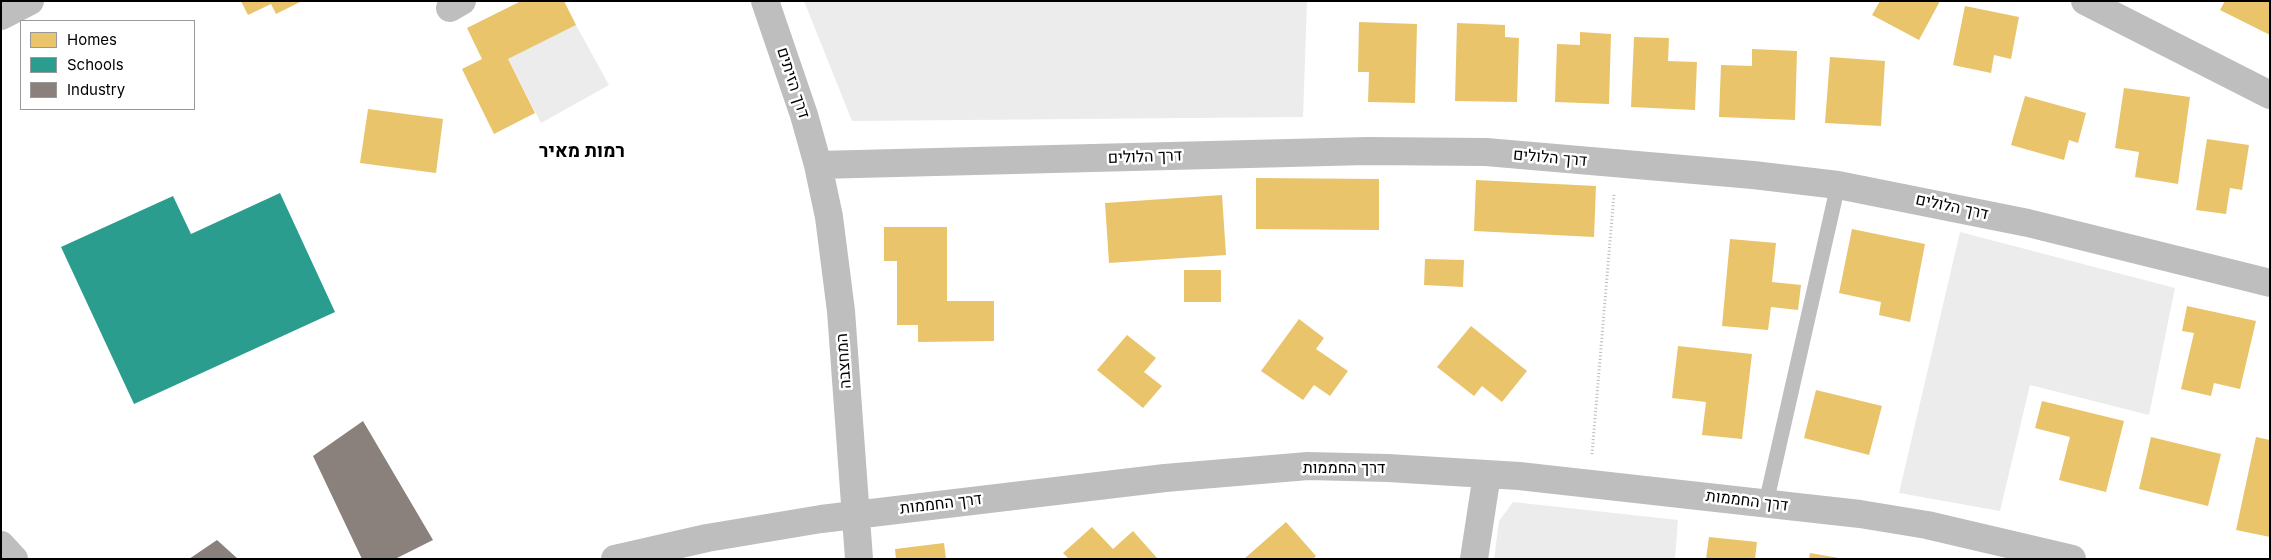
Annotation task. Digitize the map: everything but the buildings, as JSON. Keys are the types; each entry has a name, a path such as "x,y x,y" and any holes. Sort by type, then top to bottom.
{"street":[{"path":"1,16 30,1"},
{"name":"דרך הזיתים","path":"765,1 818,165"},
{"path":"2084,1 2270,95"},
{"name":"דרך הלולים","path":"818,165 1367,151 1486,152 1838,185 2028,223 2270,283"},
{"name":"המחצבה","path":"818,165 836,263 859,559"},
{"name":"דרך החממות","path":"615,559 707,538 856,514 1245,470 1308,466 1388,468 1590,482 1860,514 1927,526 2072,559"},
{"path":"1474,559 1487,474"},
{"path":"1,545 14,559"}],"lane":[{"path":"1766,503 1838,185"}],"path":[{"path":"1590,482 1617,163"}],"shaded area":[{"path":"804,1 1305,1 1307,2 1303,117 852,121"},
{"path":"576,25 609,85 541,123 508,59"},
{"path":"1960,232 2175,288 2149,415 2030,385 2000,511 1899,493"},
{"path":"1513,502 1678,520 1675,559 1494,559 1499,521"}],"district":[{"name":"רמות מאיר","path":"582,151"}]}
